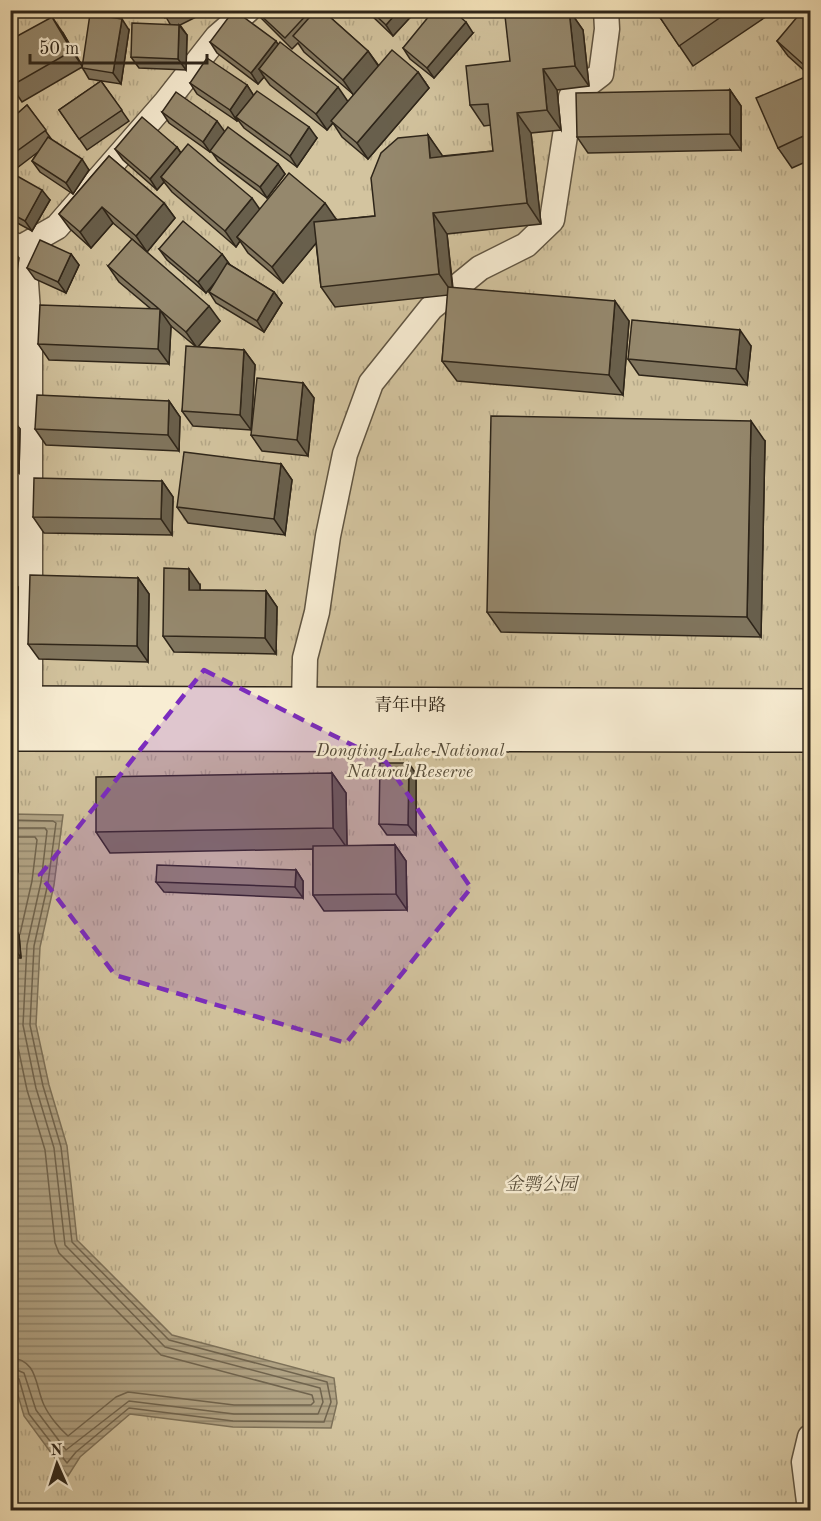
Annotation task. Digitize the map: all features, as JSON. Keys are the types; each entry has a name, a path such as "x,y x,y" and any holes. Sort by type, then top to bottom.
{"main road":[{"name":"青年中路","path":"20,703 810,706"},
{"name":"青年中路","path":"10,734 810,735"}],"street":[{"path":"20,703 32,409 26,283 15,245 57,227 166,102 217,37 248,10"},
{"path":"304,704 305,658 317,612 328,536 345,454 371,383 431,308 480,268 526,245 552,220 571,97 601,74 607,29 606,10"},
{"path":"810,1437 804,1462 810,1510"}],"highlighted area":[{"path":"204,670 386,762 471,888 346,1043 115,975 40,875"}],"green space":[{"name":"Dongting Lake National Natural Reserve","path":"10,11 810,11 810,1510 11,1510"}],"water":[{"path":"11,814 63,815 54,885 40,947 36,1025 49,1085 67,1146 77,1240 172,1335 334,1378 337,1403 331,1428 233,1427 130,1414 80,1457 68,1476 24,1416 11,1371"}],"building":[{"path":"162,10 181,10 165,18"},
{"path":"234,10 276,41 251,73 210,42"},
{"path":"255,10 311,10 285,38"},
{"path":"316,10 322,10 368,51 343,80 293,36"},
{"path":"370,10 399,10 386,25"},
{"path":"434,10 452,10 466,22 427,68 403,48"},
{"path":"569,10 575,66 543,69 547,110 517,113 527,203 433,213 439,274 321,287 314,222 375,216 371,178 381,153 398,138 428,135 430,158 493,151 488,104 470,105 466,66 510,61 505,16"},
{"path":"655,10 731,10 679,46"},
{"path":"803,10 810,10 810,58 804,65 777,41"},
{"path":"90,14 122,19 113,73 82,68"},
{"path":"52,17 72,51 11,86 10,40"},
{"path":"132,23 179,25 178,59 131,57"},
{"path":"280,42 338,87 316,114 259,69"},
{"path":"392,50 418,72 357,143 331,121"},
{"path":"207,58 247,85 230,110 190,83"},
{"path":"810,75 810,133 778,148 756,98"},
{"path":"101,81 122,110 79,139 59,110"},
{"path":"730,90 730,134 577,137 576,93"},
{"path":"257,91 309,127 290,156 236,117"},
{"path":"176,92 217,121 203,142 162,112"},
{"path":"27,105 46,130 10,156 10,120"},
{"path":"142,117 177,147 150,179 115,149"},
{"path":"228,127 278,164 260,187 210,151"},
{"path":"48,137 82,159 66,183 32,161"},
{"path":"188,144 252,198 225,231 161,177"},
{"path":"109,156 164,203 136,236 102,207 80,232 59,214"},
{"path":"10,172 42,190 25,221 10,213"},
{"path":"289,173 325,203 272,267 237,237"},
{"path":"183,221 222,254 198,282 159,249"},
{"path":"132,239 209,306 186,332 160,310 158,349 38,344 40,305 159,309 108,266"},
{"path":"40,240 71,254 58,282 27,268"},
{"path":"227,263 274,292 257,321 209,292"},
{"path":"448,287 615,301 609,375 442,361"},
{"path":"632,320 740,330 736,369 628,359"},
{"path":"186,346 244,350 240,415 182,411"},
{"path":"257,378 303,383 297,440 251,435"},
{"path":"37,395 169,401 168,435 35,429"},
{"path":"491,416 751,421 747,617 487,612"},
{"path":"184,452 281,464 274,519 177,507"},
{"path":"34,478 162,481 161,519 33,517"},
{"path":"164,568 189,569 189,590 266,591 265,638 163,636"},
{"path":"30,575 138,578 137,646 28,644"},
{"path":"380,763 409,763 408,825 379,824"},
{"path":"332,773 333,828 96,832 96,777"},
{"path":"10,844 13,844 14,865 10,865"},
{"path":"395,845 396,894 313,895 313,846"},
{"path":"157,865 296,870 295,887 156,882"},
{"path":"10,930 16,930 17,952 10,952"}],"park label":[{"name":"金鹗公园","path":"541,1184"}]}
